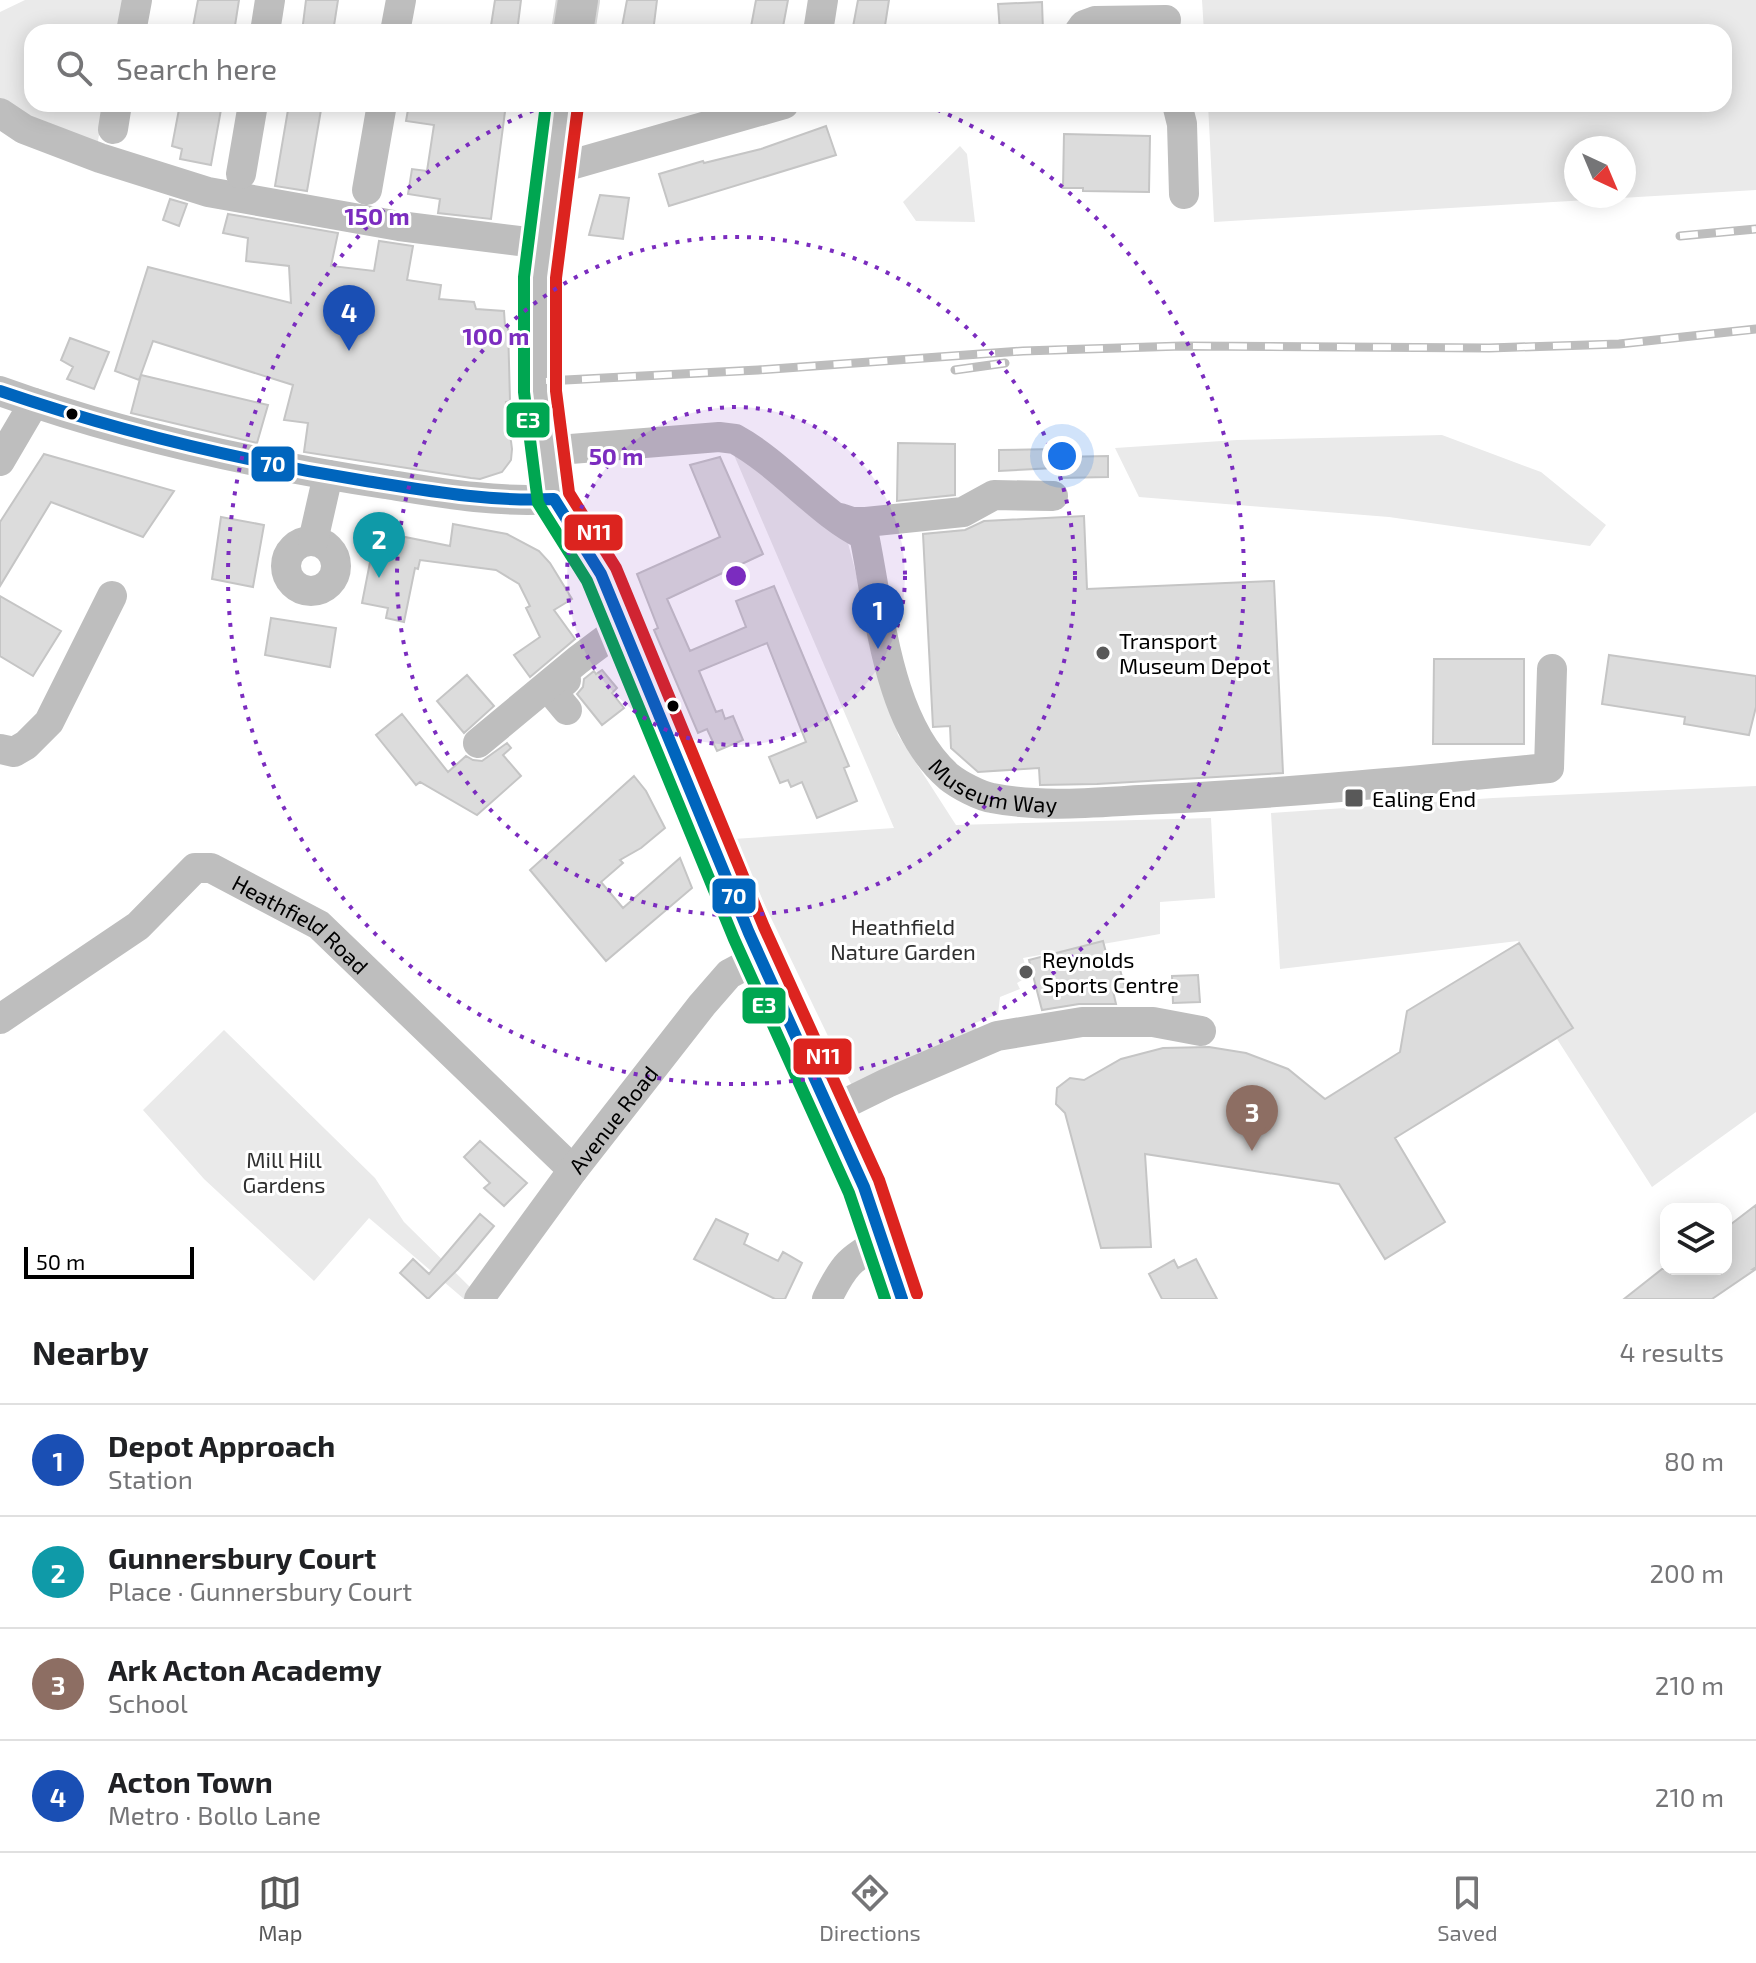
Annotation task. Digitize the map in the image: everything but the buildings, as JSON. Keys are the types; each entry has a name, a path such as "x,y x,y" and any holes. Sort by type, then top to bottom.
{"main road":[{"path":"574,24 578,0"},
{"path":"561,112 542,258 540,392 554,499 601,574 761,957 864,1187 902,1299"}],"street":[{"path":"132,24 137,0"},
{"path":"266,24 270,0"},
{"path":"396,24 401,0"},
{"path":"819,24 823,0"},
{"path":"1085,18 1168,17"},
{"path":"241,174 252,112"},
{"path":"367,190 381,112"},
{"path":"553,170 756,112"},
{"path":"1179,112 1184,194"},
{"path":"0,113 24,129 100,158 208,192 399,226 542,258"},
{"path":"0,391 173,445 328,475 486,499 515,502 554,499"},
{"path":"0,461 34,403"},
{"name":"Museum Way","path":"546,445 719,437 735,439 838,517 845,526 864,535 895,689 910,724 929,756 951,779 989,798 1040,804 1275,794 1549,768 1552,669"},
{"path":"313,541 328,475"},
{"path":"838,517 852,522 866,522 963,512 994,495 1053,496"},
{"path":"0,749 14,752 26,745 49,722 112,596"},
{"path":"573,684 624,632"},
{"path":"478,743 578,660 624,632"},
{"name":"Heathfield Road","path":"0,1019 138,926 195,868 211,868 319,925 573,1170"},
{"name":"Avenue Road","path":"479,1299 573,1170 729,974 761,957"},
{"path":"830,1111 997,1036 1082,1022 1153,1022 1201,1031"},
{"path":"827,1299 841,1270 854,1257 883,1240"}],"green space":[{"path":"25,0 124,0 120,24 24,24 24,112 103,112 96,151 0,102 0,12"},
{"path":"1202,0 1756,0 1756,190 1636,197 1636,136 1564,136 1564,201 1214,222 1208,112 1732,112 1732,24 1204,24"},
{"path":"960,146 967,154 975,222 916,221 903,202"},
{"path":"1442,435 1541,472 1606,525 1590,546 1389,517 1139,497 1115,448 1237,440"},
{"name":"Heathfield Nature Garden","path":"731,448 848,543 898,735 956,825 1211,818 1215,898 1160,902 1160,934 1023,958 1029,976 1017,983 1020,989 1000,997 998,1014 975,1023 979,1039 853,1088 733,839 894,828"},
{"path":"1756,786 1756,1112 1652,1187 1557,1039 1574,1028 1518,941 1280,969 1271,813 1493,798"},
{"name":"Mill Hill Gardens","path":"224,1030 375,1178 404,1222 472,1289 464,1299 369,1218 314,1281 204,1179 143,1110"}],"railway":[{"path":"1680,236 1756,229"},
{"path":"546,381 1023,351 1182,346 1489,348 1619,344 1756,329"},
{"path":"955,370 1005,363"}],"transit line":[{"name":"E3","path":"545,112 524,277 524,392 538,503 587,581 734,939 849,1193 885,1299"},
{"name":"N11","path":"577,112 556,278 556,391 569,493 616,568 764,927 879,1180 917,1294"},
{"name":"70","path":"0,391 136,432 273,464 460,495 554,499"},
{"name":"70","path":"554,499 601,574 749,933 864,1187 902,1299"}],"place":[{"name":"Acton Town","path":"349,351"},
{"name":"Gunnersbury Court","path":"379,578"},
{"name":"Depot Approach","path":"878,649"},
{"name":"Transport Museum Depot","path":"1103,653"},
{"name":"Ealing End","path":"1354,798"},
{"name":"Reynolds Sports Centre","path":"1026,972"},
{"name":"Ark Acton Academy","path":"1252,1151"}]}
